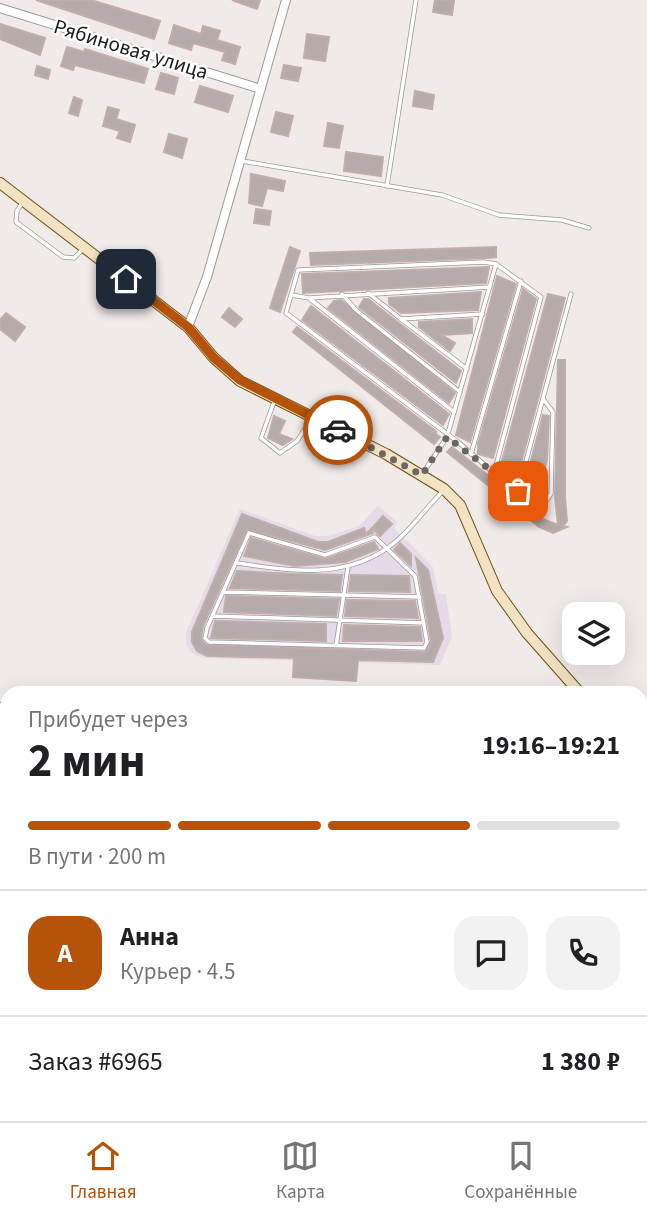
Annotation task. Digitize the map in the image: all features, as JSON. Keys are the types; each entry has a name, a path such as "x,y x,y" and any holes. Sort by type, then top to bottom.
{"main road":[{"path":"0,184 188,327 214,358 232,373 274,400 313,417 444,489 460,505 497,591 527,633 574,686"}],"street":[{"path":"188,327 207,277 286,0"},
{"name":"Рябиновая улица","path":"0,8 261,89"}],"lane":[{"path":"387,186 416,0"},
{"path":"241,161 442,195 499,215 562,220 589,228"},
{"path":"23,201 16,211 16,222 69,259 84,248"},
{"path":"494,473 541,297 496,264 484,262 298,270 286,313 471,454 494,473 518,491 543,505 551,494 553,412 543,399"},
{"path":"422,475 447,437 496,264"},
{"path":"471,454 521,281"},
{"path":"291,295 309,298 491,287"},
{"path":"367,293 467,369"},
{"path":"342,294 356,310 460,392"},
{"path":"518,491 571,294"},
{"path":"309,298 454,412"},
{"path":"401,319 483,314"},
{"path":"274,400 261,438 279,453 297,441 313,417"},
{"path":"238,563 307,570 348,567 386,549 444,489"},
{"path":"249,534 316,555 326,555 375,537 415,576 427,642 424,648 209,642 205,638 213,616 238,563 249,534"},
{"path":"336,646 346,596 348,567"},
{"path":"223,592 420,597"},
{"path":"213,616 425,623"}],"shaded area":[{"path":"378,506 397,522 394,528 433,567 438,593 446,594 452,637 440,665 202,658 192,653 186,644 186,633 240,509 315,536 329,536 359,526"}],"building":[{"path":"36,0 91,0 160,21 154,39"},
{"path":"232,0 260,0 257,9"},
{"path":"435,0 454,0 452,15 433,12"},
{"path":"0,24 45,38 40,55 0,39"},
{"path":"174,25 201,34 203,26 220,31 217,40 240,47 235,64 222,60 225,52 193,43 191,50 169,43"},
{"path":"307,34 329,37 325,61 304,58"},
{"path":"67,47 84,52 85,49 148,69 144,83 75,65 73,70 61,66"},
{"path":"284,65 301,68 298,81 281,78"},
{"path":"37,66 50,70 48,79 35,75"},
{"path":"161,73 178,78 174,94 156,89"},
{"path":"200,86 233,96 228,112 195,102"},
{"path":"415,91 434,95 432,109 413,106"},
{"path":"74,97 82,100 78,116 69,113"},
{"path":"108,107 119,110 116,119 135,125 130,142 117,138 120,131 103,126"},
{"path":"276,112 293,116 288,136 271,132"},
{"path":"328,123 343,126 339,148 324,146"},
{"path":"169,134 187,139 182,158 164,152"},
{"path":"346,152 383,157 381,176 344,171"},
{"path":"251,174 285,181 283,191 267,188 262,206 249,203"},
{"path":"256,209 271,211 269,225 254,223"},
{"path":"290,247 300,251 280,312 270,308"},
{"path":"496,247 496,257 488,258 311,265 310,253"},
{"path":"489,267 486,283 303,293 302,274"},
{"path":"497,276 516,284 470,442 456,435"},
{"path":"523,289 536,299 493,458 478,454 478,444"},
{"path":"481,292 478,310 401,313 389,304 389,298"},
{"path":"548,294 565,298 517,478 501,473 502,461"},
{"path":"364,299 368,299 461,371 456,383 359,307"},
{"path":"341,300 455,393 449,403 328,308 334,301"},
{"path":"311,306 449,414 443,425 302,320"},
{"path":"229,308 242,319 235,327 222,317"},
{"path":"6,313 25,327 15,341 0,329 0,320"},
{"path":"472,319 472,333 442,335 455,343 450,351 419,327 419,322"},
{"path":"297,327 437,432 430,430 440,437 434,444 293,332"},
{"path":"558,360 565,360 567,521 563,526 567,527 553,533 539,527 447,452 452,447 545,520 558,525 555,497"},
{"path":"543,415 549,416 547,460 538,495 524,487"},
{"path":"274,416 285,421 279,434 292,439 283,445 268,438"},
{"path":"242,514 318,542 328,542 364,528 366,534 371,529 373,533 325,550 247,529 203,626 201,639 206,645 426,652 431,641 416,558 428,570 443,638 433,662 358,660 356,681 293,677 294,658 207,656 197,651 192,642 192,632"},
{"path":"383,516 392,524 380,536 372,528"},
{"path":"251,538 325,559 374,542 378,549 345,562 295,566 244,556"},
{"path":"400,543 411,554 411,566 394,550"},
{"path":"237,571 342,575 340,591 230,588"},
{"path":"351,575 409,576 410,592 349,591"},
{"path":"226,596 339,599 336,616 224,612"},
{"path":"347,600 415,601 418,618 345,616"},
{"path":"215,621 326,624 326,641 211,638"},
{"path":"344,625 420,627 422,641 343,641"}],"way so far":[{"path":"338,430 422,475 447,437 458,442 518,491"}],"route":[{"path":"126,279 188,327 214,358 240,380 274,400 338,430"}]}
